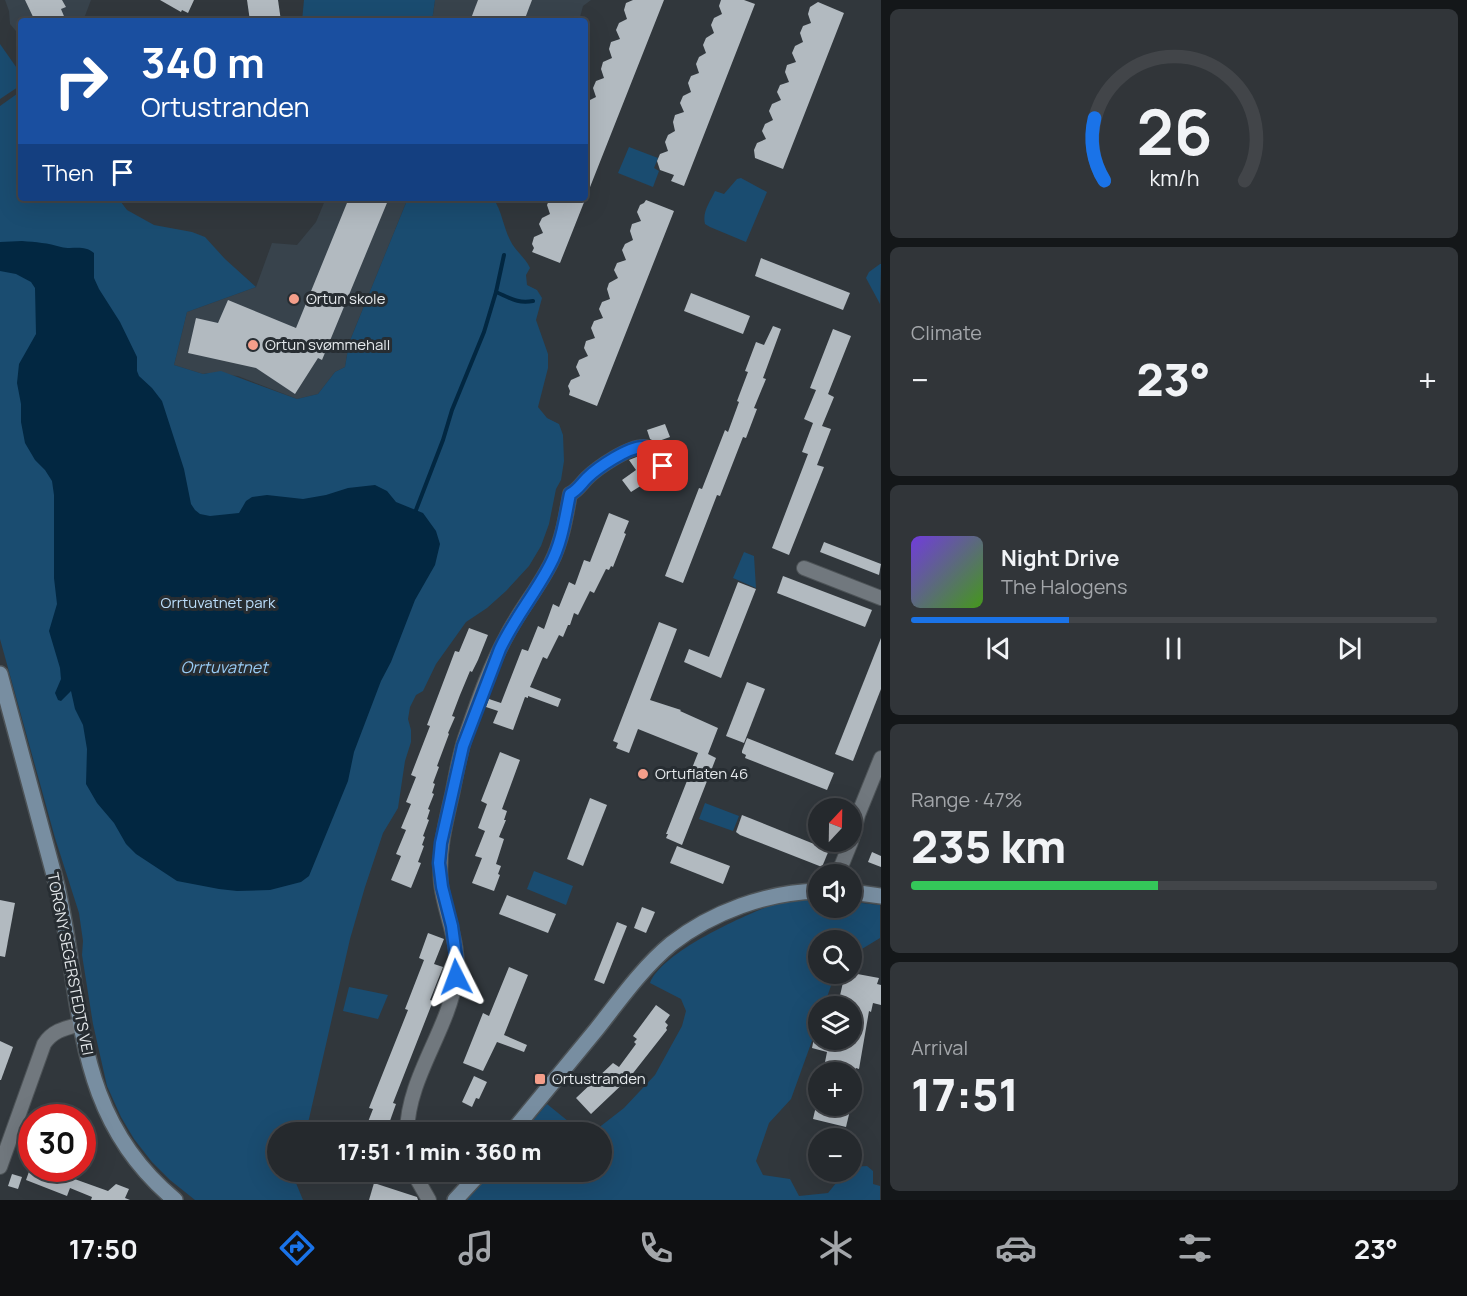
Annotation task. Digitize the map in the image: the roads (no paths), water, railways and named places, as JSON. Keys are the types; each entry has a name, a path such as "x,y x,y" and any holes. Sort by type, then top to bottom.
{"main road":[{"name":"TORGNY SEGERSTEDTS VEI","path":"0,674 57,886 91,1072 102,1104 114,1128 140,1166 173,1199"},
{"path":"520,1122 643,972 671,944 706,922 746,904 772,897 808,892"},
{"path":"862,893 880,896"},
{"path":"455,1200 472,1182"}],"street":[{"path":"408,1122 411,1102 449,1003 456,977 452,926 443,896 439,863 441,843 459,759 475,711 506,635 555,555 564,526 570,494 578,490 598,469 619,455 637,448 646,447 652,451 663,466"},
{"path":"804,568 880,598"},
{"path":"862,805 880,758"},
{"path":"0,1167 44,1044 50,1035 61,1029 81,1024"},
{"path":"419,1182 429,1200"}],"water":[{"name":"Orrtuvatnet","path":"22,241 65,248 82,248 94,253 94,278 120,322 137,357 139,376 162,401 184,469 191,504 200,514 210,516 239,513 246,501 252,497 267,495 303,499 348,488 375,485 387,491 396,502 423,513 436,531 440,544 435,565 415,600 391,662 381,681 354,752 348,781 309,876 301,882 270,890 237,891 177,881 136,854 126,844 86,784 87,749 83,725 75,709 71,691 61,701 55,693 61,679 49,631 57,604 54,578 52,481 25,443 21,422 21,404 17,383 19,364 36,334 35,288 31,282 16,274 0,271 0,242"}],"waterway":[{"path":"416,510 452,410 484,332 504,255"},
{"path":"496,292 518,301 533,301"}],"place":[{"name":"Ortun skole","path":"294,299"},
{"name":"Ortun svømmehall","path":"253,345"},
{"name":"Ortuflaten 46","path":"643,774"},
{"name":"Ortustranden","path":"540,1079"}],"park label":[{"name":"Orrtuvatnet park","path":"218,603"}]}
